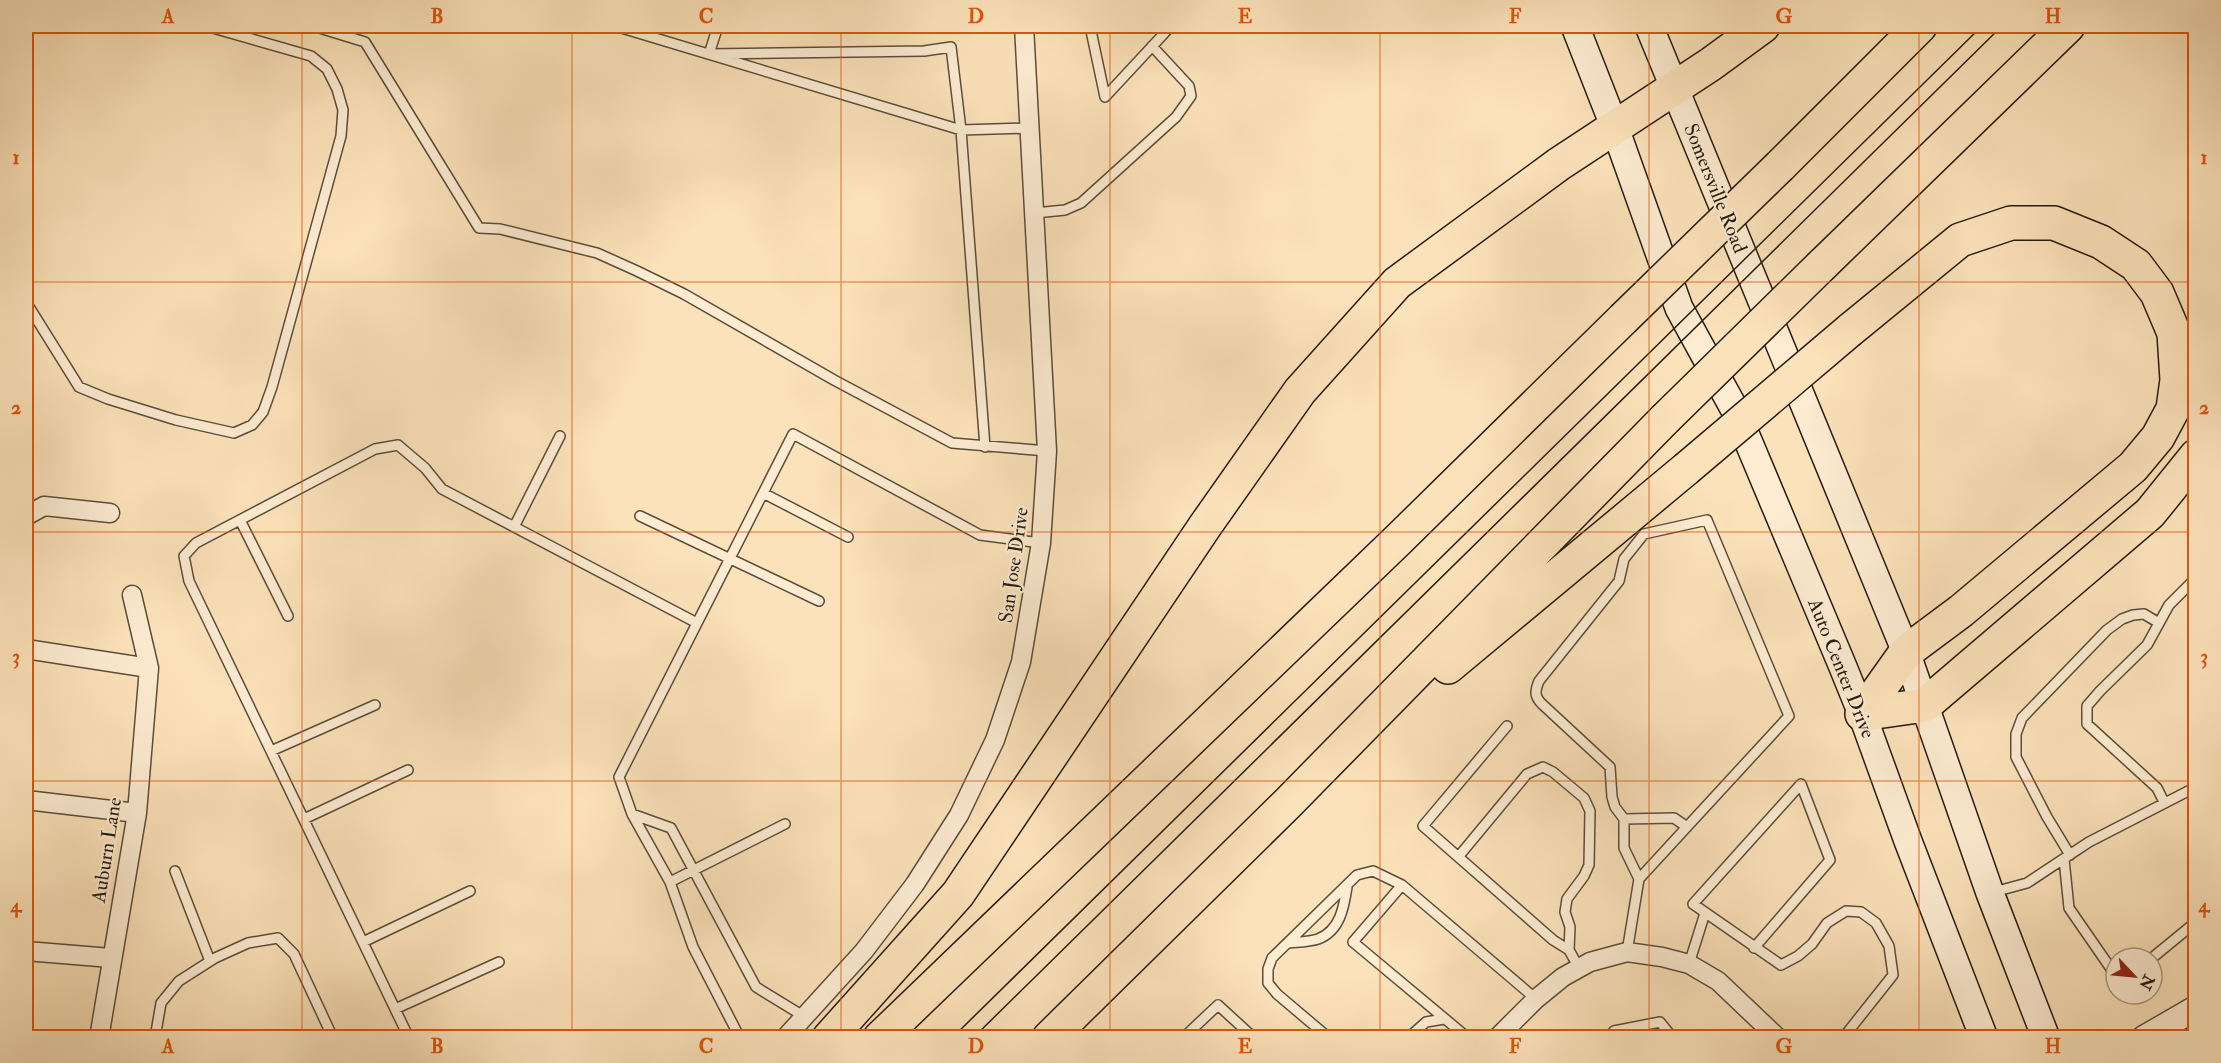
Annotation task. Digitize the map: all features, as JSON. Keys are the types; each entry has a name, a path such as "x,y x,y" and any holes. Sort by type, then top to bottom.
{"highway":[{"path":"817,1027 958,894 1205,526 1300,391 1398,283 1559,164 1763,26"},
{"path":"880,1038 1398,540 1920,26"},
{"path":"1049,1038 1287,804 1665,419 2068,26"},
{"path":"1287,804 1491,630 1960,240 2011,223 2055,223 2101,242 2136,265 2157,292 2174,333 2177,380 2173,408 2158,437 2133,467 1961,611 1906,652 1862,714"},
{"path":"1862,714 1925,705 2150,513 2196,456"}],"main road":[{"path":"1575,26 1615,128"},
{"name":"Somersville Road","path":"1649,26 1906,652"},
{"name":"Auto Center Drive","path":"1615,128 1679,308 1736,412 1862,714 1984,1038"},
{"path":"1906,652 1990,893 2046,1038"}],"street":[{"name":"San Jose Drive","path":"785,1038 817,1027 864,951 909,892 959,815 995,740 1022,662 1041,543 1047,451 1024,26"},
{"path":"26,516 44,507 110,513"},
{"name":"Auburn Lane","path":"99,1038 137,813 149,668 132,595"},
{"path":"26,650 149,668"},
{"path":"26,800 137,813"},
{"path":"26,951 111,958"},
{"path":"1497,1038 1536,999 1563,977 1590,963 1627,952 1689,964 1718,981 1778,1038"},
{"path":"2145,1038 2196,1008"}],"lane":[{"path":"26,302 79,387 108,399 176,420 234,434 252,425 263,412 272,387 341,136 343,110 338,89 327,69 312,56 206,26"},
{"path":"313,26 365,42 479,228 500,229 607,258 684,294 834,380 952,443 1047,451"},
{"path":"615,26 961,130 1030,128"},
{"path":"709,54 718,26"},
{"path":"1090,26 1105,97 1171,26"},
{"path":"709,54 924,51 951,46 961,130 985,447"},
{"path":"1035,213 1065,210 1081,203 1176,117 1191,96 1189,86 1152,46"},
{"path":"740,1038 693,947 670,882 632,814 619,777 793,434 980,535 1041,543"},
{"path":"514,527 560,436"},
{"path":"409,1038 189,581 184,556 196,543 375,449 398,445 425,468 442,489 697,623"},
{"path":"763,493 848,537"},
{"path":"640,516 819,601"},
{"path":"240,520 288,616"},
{"path":"1627,952 1639,879 1789,716 1707,520 1644,534 1624,559 1618,580 1539,681 1535,690 1537,699 1610,766 1612,797 1615,807 1624,819 1624,848 1639,879"},
{"path":"2164,802 2157,788 2087,724 2087,706 2147,645 2169,605 2196,579"},
{"path":"2104,959 2069,908 2067,857 2016,757 2015,747 2022,718 2114,625 2133,615 2144,614 2159,623"},
{"path":"271,751 375,705"},
{"path":"1507,726 1423,826 1553,939 1569,950 1579,968"},
{"path":"1459,856 1533,770 1544,767 1584,798 1590,811 1589,866 1567,898 1565,912 1570,927 1569,950"},
{"path":"304,819 408,770"},
{"path":"1754,948 1830,860 1801,784 1693,904 1754,948 1781,965 1798,956 1812,944 1827,922 1846,911 1861,912 1876,923 1889,946 1893,975 1843,1038"},
{"path":"1990,893 2027,883 2089,842 2196,787"},
{"path":"632,814 671,828 756,987 817,1027"},
{"path":"1624,819 1674,818 1686,827"},
{"path":"670,882 786,824"},
{"path":"175,871 210,961"},
{"path":"1329,1038 1268,983 1268,969 1272,958 1357,875 1373,871 1402,885 1536,999"},
{"path":"1402,885 1353,942 1467,1038"},
{"path":"1289,943 1318,939 1332,929 1343,913 1347,887"},
{"path":"363,942 470,891"},
{"path":"1689,964 1705,913"},
{"path":"2164,948 2196,922"},
{"path":"154,1038 160,1003 179,981 210,961 248,943 278,938 294,954 333,1038"},
{"path":"395,1010 499,962"},
{"path":"1183,1038 1218,1005 1254,1038"},
{"path":"1408,1038 1426,1022 1444,1019"},
{"path":"1608,1038 1614,1031 1660,1022 1673,1038"}],"tram line":[{"path":"952,1038 1982,26"},
{"path":"973,1038 2002,26"}]}
